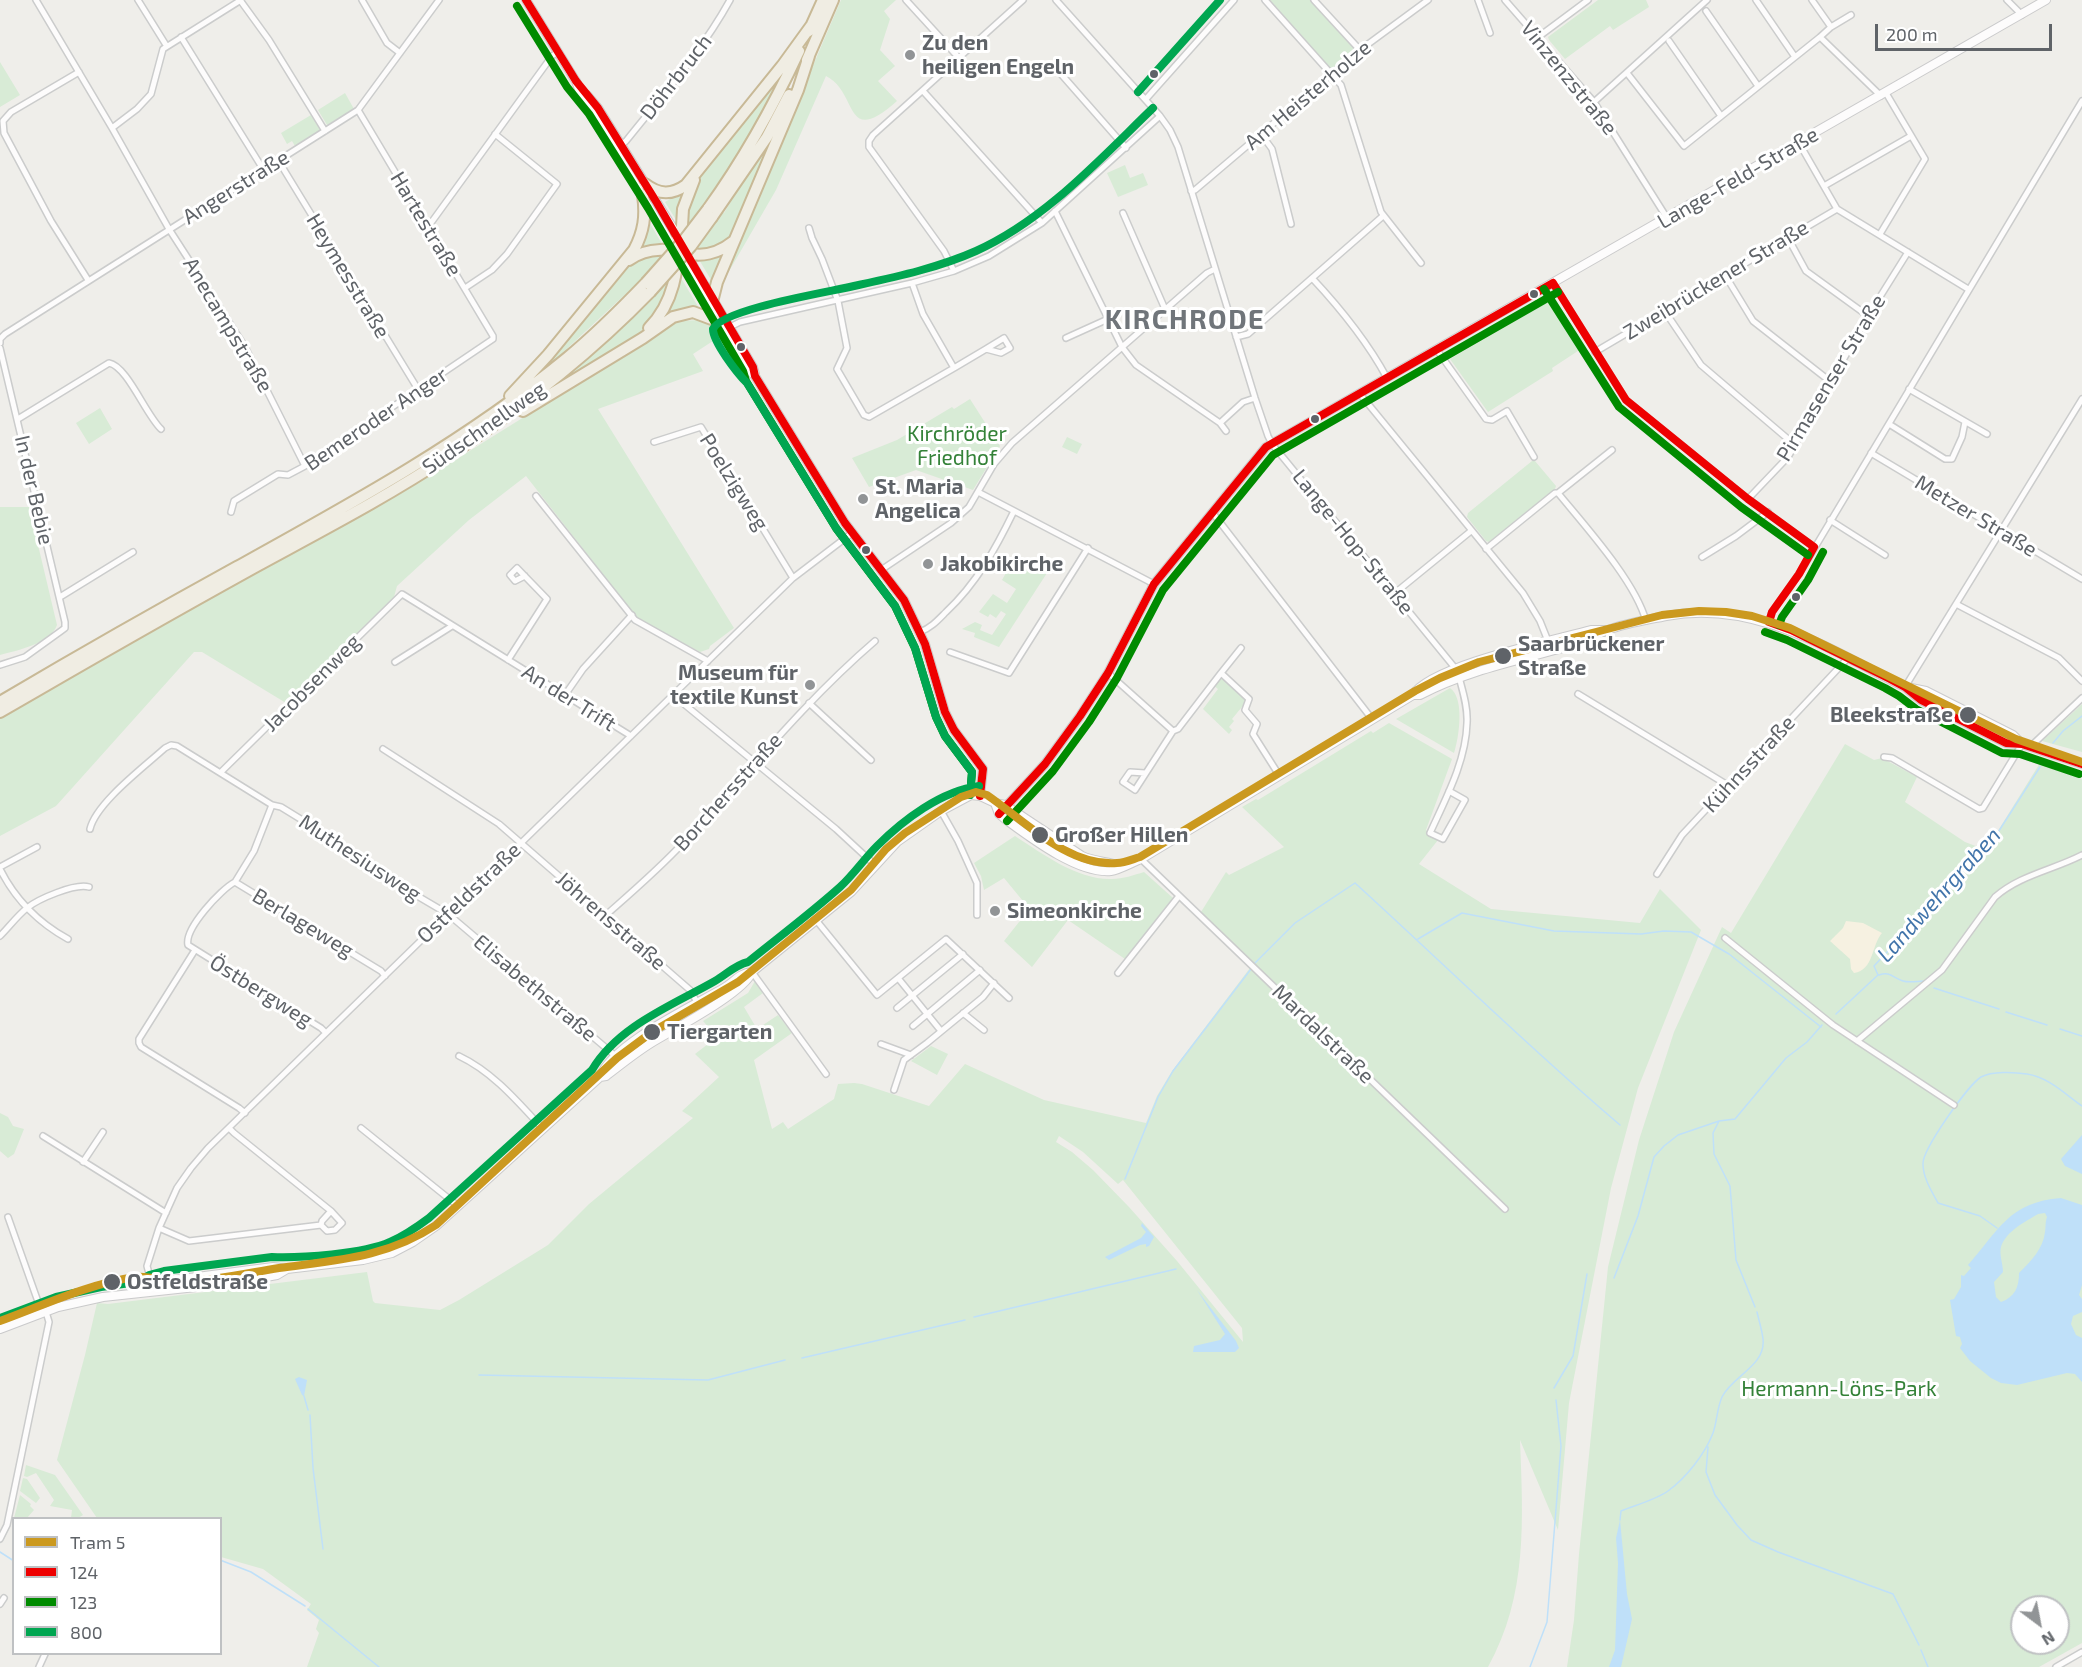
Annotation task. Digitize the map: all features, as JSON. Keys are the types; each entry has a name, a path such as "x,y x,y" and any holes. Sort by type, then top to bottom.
{"highway":[{"name":"Südschnellweg","path":"335,518 481,422 568,357 691,246 780,93 822,0"},
{"name":"Südschnellweg","path":"710,213 767,137 809,56 833,0"},
{"path":"481,422 536,369 634,250 644,230 644,190 673,192 686,185 782,66 811,26"},
{"path":"713,298 717,282 798,90 809,56"},
{"path":"626,348 647,331 662,312 672,289 680,251 683,209 686,196 699,169"},
{"path":"622,265 632,257 651,251 709,254 734,241"},
{"name":"Südschnellweg","path":"0,702 66,663 448,456 516,409 574,364 624,319 648,287"},
{"path":"448,456 673,317 693,312 724,326"},
{"name":"Südschnellweg","path":"0,712 316,528"}],"main road":[{"path":"526,0 852,532 904,600 920,632 945,712 954,730 983,770 980,796"},
{"name":"Lange-Feld-Straße","path":"1272,444 2046,0"},
{"path":"680,251 713,298 724,326"},
{"path":"999,814 1055,753 1108,673 1154,584 1266,447 1272,444"},
{"path":"1413,695 1416,688 1455,668 1591,630 1609,630 1668,616 1701,612 1735,614 1791,630 1905,687 1929,692 2013,735 2026,746 2082,764"},
{"path":"995,803 999,814 1026,834 1081,865 1108,871 1114,870 1141,859 1413,695 1420,695 1459,677 1592,639 1609,630"},
{"path":"1455,668 1459,677"},
{"path":"0,1329 44,1312 88,1300 153,1288 233,1283 277,1275 287,1269 363,1260 392,1252 424,1236 600,1077 602,1071 735,990 749,979 752,972 851,892 897,842 967,796 980,796 1005,805 1082,856 1092,861 1120,866"},
{"path":"619,1060 651,1030 726,987 745,973 752,972"}],"street":[{"name":"Anecampstraße","path":"36,0 169,229 245,347 305,466"},
{"path":"138,0 166,45"},
{"path":"112,128 137,109 151,94 166,45 241,0 269,40 325,131"},
{"path":"362,0 387,43 400,53"},
{"name":"Angerstraße","path":"0,343 5,334 358,110 439,0"},
{"name":"Döhrbruch","path":"618,147 684,68 712,30 730,0"},
{"path":"906,0 959,58"},
{"path":"954,271 944,251 869,147 869,141 1023,0"},
{"name":"Lange-Hop-Straße","path":"1056,0 1146,99 1170,130 1178,147 1255,398 1272,444 1455,668"},
{"path":"1146,99 1234,0"},
{"path":"1264,0 1341,85 1381,213 1421,263"},
{"path":"1314,0 1360,50"},
{"name":"Am Heisterholze","path":"1191,191 1360,50 1428,0"},
{"path":"1478,0 1490,33"},
{"name":"Vinzenzstraße","path":"1506,0 1594,102 1667,218"},
{"path":"1537,38 1588,0"},
{"path":"1594,102 1707,0"},
{"path":"1756,0 1795,57"},
{"path":"1814,0 1831,27"},
{"path":"2007,0 2022,15"},
{"path":"1706,11 1758,86"},
{"path":"1627,73 1684,146 1831,27 1851,15"},
{"path":"181,37 263,169"},
{"path":"1820,37 1883,94 1925,159 1880,234"},
{"path":"1669,41 1721,116"},
{"path":"428,227 552,56 558,52"},
{"path":"79,72 11,112 3,121 4,133 51,221 88,280"},
{"path":"1061,74 1126,148"},
{"path":"923,91 1041,223"},
{"path":"1769,622 1772,612 1798,574 2082,101"},
{"name":"Hartestraße","path":"358,110 493,339"},
{"path":"724,326 912,283 954,271 989,256 1055,212 1160,116"},
{"path":"465,288 492,270 507,254 557,184 495,134"},
{"path":"1261,134 1272,149 1291,224"},
{"path":"1824,186 1911,136"},
{"path":"1799,143 1837,209 1968,289"},
{"name":"Heymesstraße","path":"278,160 419,391"},
{"name":"Zweibrückener Straße","path":"1595,352 1837,209"},
{"path":"1055,212 1122,347 1136,364 1220,423 1226,431"},
{"path":"1123,213 1165,309"},
{"path":"1236,337 1248,334 1383,216"},
{"path":"809,228 838,301 847,348 837,369 864,415 869,417 874,415 986,349"},
{"path":"1788,238 1806,271 1868,316"},
{"name":"Pirmasenser Straße","path":"1748,499 1788,457 1868,316 1908,252"},
{"path":"881,570 951,523 975,499 994,464 1012,443 1207,273 1215,269"},
{"path":"1725,275 1753,321 1831,382"},
{"path":"1312,278 1339,307 1367,344 1387,378"},
{"path":"912,283 923,314 954,368"},
{"path":"1553,283 1626,400 1748,499 1814,547"},
{"path":"1664,310 1701,365 1795,445"},
{"path":"1066,338 1108,319"},
{"name":"Bemeroder Anger","path":"231,512 234,501 278,474 288,475 305,466 493,339"},
{"name":"In der Bebie","path":"0,343 65,622 65,628 24,657 0,665"},
{"path":"1437,350 1486,419 1492,420 1507,411 1534,457"},
{"path":"18,419 109,363 120,368 153,421 161,429"},
{"path":"1909,389 1987,434"},
{"path":"1360,394 1523,593 1540,621 1548,641"},
{"path":"1220,423 1244,402 1255,398"},
{"path":"1905,687 2082,399"},
{"path":"1888,424 1945,459 1952,459 1962,437 1965,422"},
{"name":"Poelzigweg","path":"654,442 701,427 793,578"},
{"path":"1486,549 1612,450"},
{"name":"Metzer Straße","path":"1871,453 2082,579"},
{"path":"978,492 1154,584"},
{"path":"1558,493 1624,579 1646,621"},
{"path":"536,496 635,620 708,661"},
{"path":"920,632 927,629 958,601 978,577 997,546 1014,511"},
{"path":"1212,512 1372,719"},
{"path":"1702,557 1731,540 1768,512"},
{"path":"1830,520 1885,555"},
{"path":"1395,593 1472,531"},
{"name":"Ostfeldstraße","path":"153,1288 147,1266 159,1228 177,1188 191,1167 793,578 852,532"},
{"path":"950,652 1009,673 1088,548"},
{"path":"60,597 133,552"},
{"name":"An der Trift","path":"508,660 547,599 525,576"},
{"name":"An der Trift","path":"402,594 631,736"},
{"name":"Jacobsenweg","path":"221,772 402,594"},
{"path":"1956,604 2059,658 2082,681"},
{"path":"565,695 583,669 632,615"},
{"path":"395,662 452,626"},
{"name":"Borchersstraße","path":"606,915 681,846 809,703 875,641"},
{"path":"1144,773 1173,731 1178,729 1241,648"},
{"name":"Kühnsstraße","path":"1657,874 1682,836 1848,658"},
{"path":"1108,673 1173,731"},
{"path":"1221,673 1249,699 1245,710 1257,724 1253,734 1279,776"},
{"path":"1449,791 1464,800 1443,839 1430,833 1449,791 1466,737 1467,710 1459,677"},
{"path":"1578,694 1729,786"},
{"path":"673,695 836,828 875,865"},
{"path":"1884,758 1892,758 1979,809 1983,808 2026,746 2082,698"},
{"path":"809,703 871,760"},
{"name":"Muthesiusweg","path":"90,829 92,819 101,806 171,745 177,746 272,805 281,807 307,823 341,851 448,914"},
{"name":"Jöhrensstraße","path":"383,749 499,824 522,842 690,990 697,1002"},
{"name":"Muthesiusweg","path":"235,882 251,856 272,805"},
{"path":"941,811 958,841 977,884 977,915"},
{"path":"38,847 0,868 27,908 54,931 68,939"},
{"path":"1857,1041 1942,970 1995,897 2002,891 2030,876 2082,855"},
{"name":"Mardalstraße","path":"1141,859 1506,1209"},
{"name":"Berlageweg","path":"195,950 188,945 188,937 213,901 235,882 381,971 385,976"},
{"path":"0,936 27,908 57,893 84,886 89,887"},
{"path":"1118,973 1179,896"},
{"name":"Elisabethstraße","path":"448,914 619,1060"},
{"path":"816,920 877,995 946,939 1009,998"},
{"path":"1725,938 1833,1025 1954,1105"},
{"path":"195,950 139,1039 139,1043 141,1047 245,1113"},
{"name":"Östbergweg","path":"195,950 326,1033"},
{"path":"897,1008 963,954"},
{"path":"912,1026 980,970"},
{"path":"752,972 826,1074"},
{"path":"898,978 942,1031"},
{"path":"894,1090 904,1060 983,997 994,983"},
{"path":"963,1013 984,1030"},
{"path":"881,1044 911,1055"},
{"path":"459,1056 475,1064 495,1080 543,1129"},
{"path":"229,1128 331,1211 342,1223 335,1230 327,1231 321,1225"},
{"path":"361,1128 459,1206"},
{"path":"83,1162 103,1132"},
{"path":"43,1136 166,1213"},
{"path":"159,1228 189,1241 321,1225 331,1211"},
{"path":"0,1539 7,1525 49,1322 8,1216"},
{"path":"0,1604 4,1598"},
{"path":"2056,1667 2082,1652"}],"green space":[{"path":"841,0 896,0 884,11 890,19 880,50 895,66 878,81 897,101 868,120 860,118 836,84 826,76 776,190 728,273 725,271"},
{"path":"1270,0 1311,0 1358,50 1330,71"},
{"path":"1598,0 1646,0 1649,7 1613,30 1610,26 1565,59 1548,37"},
{"path":"0,62 20,95 0,107"},
{"path":"790,64 744,145 706,202 724,213 785,110 732,233 725,242 716,247 694,249 684,230 685,216 698,177"},
{"path":"345,93 354,109 327,125 318,110"},
{"path":"311,115 321,131 295,146 292,141 287,144 281,133"},
{"path":"1125,165 1130,178 1143,173 1148,185 1118,197 1107,173"},
{"path":"685,190 678,223 665,202"},
{"path":"648,220 665,249 638,248"},
{"path":"727,249 713,283 698,258"},
{"path":"656,254 666,255 673,268 667,293 651,322 633,338 550,390 645,306 638,299 640,295 632,288 540,374 625,268 631,262"},
{"path":"678,273 702,313 659,323"},
{"path":"1555,298 1584,347 1552,368 1553,371 1488,412 1450,359"},
{"path":"701,320 710,324 719,337 693,354 703,371 598,409 734,628 709,649 700,652 638,619 526,476 469,520 397,586 394,597 286,703 202,652 194,652 56,806 0,836 0,717 431,475 678,321"},
{"name":"Kirchröder Friedhof","path":"970,399 1000,446 973,490 916,470 869,487 852,458 897,440 952,407 954,409"},
{"path":"100,408 112,429 89,444 76,423"},
{"path":"1067,437 1082,444 1077,454 1062,447"},
{"path":"1532,461 1535,461 1556,486 1555,489 1489,542 1486,541 1467,517 1468,513"},
{"path":"0,507 29,507 57,625 53,632 41,642 0,655"},
{"path":"1015,557 1047,573 999,647 974,637 975,633 962,629 975,622 982,625 980,630 992,635 1006,614 1001,611 996,618 979,612 993,594 1007,603 1016,589 1002,580"},
{"path":"1223,678 1244,696 1246,702 1232,719 1234,721 1229,727 1232,730 1229,734 1203,709 1218,689 1212,684"},
{"path":"1450,688 1458,700 1459,709 1458,738 1454,753 1396,719"},
{"path":"2082,704 2082,752 2042,741"},
{"name":"Tiergarten","path":"1389,723 1452,759 1426,830 1438,840 1419,864 1491,909 1640,923 1660,889 1701,930 1638,1088 1611,1188 1569,1403 1558,1530 1520,1440 1522,1528 1516,1585 1501,1640 1488,1667 307,1667 319,1633 316,1629 319,1620 307,1610 311,1604 263,1569 222,1557 222,1517 96,1517 57,1460 97,1303 108,1304 367,1272 375,1303 440,1310 548,1245 589,1204 693,1118 682,1111 719,1077 695,1054 717,1037 703,1021 748,993 755,981 763,993 744,1007 757,1029 778,1015 792,1033 754,1060 772,1129 783,1122 788,1129 834,1099 838,1084 862,1084 929,1106 965,1064 1044,1100 1146,1123 1157,1096 1172,1071 1253,964 1201,912 1226,872 1229,875 1284,847 1242,807 1258,800 1371,731 1373,733","holes":["1059,1136 1083,1152 1118,1184 1123,1180 1242,1328 1243,1342 1177,1261 1129,1207 1093,1170 1056,1142"]},
{"name":"Hermann-Löns-Park","path":"1845,744 1874,760 1882,758 1917,777 1905,802 1965,842 1986,850 2040,763 2082,779 2082,1643 2070,1650 2070,1595 2010,1595 2010,1655 2060,1655 2039,1667 1567,1667 1574,1620 1608,1267 1639,1140 1674,1032 1722,927 1731,933"},
{"path":"1015,836 1061,865 1086,875 1116,879 1144,872 1173,898 1125,959 1068,920 1032,967 1004,941 1019,922 1032,912 1004,878 984,890 981,876 974,863"},
{"path":"931,1046 948,1054 937,1075 911,1061"},
{"path":"0,1113 8,1117 13,1126 24,1129 14,1154 8,1158 0,1151"},
{"path":"26,1465 55,1475 83,1515 71,1517 72,1510 50,1506 54,1500 36,1473 24,1476"},
{"path":"23,1478 27,1479 40,1498 36,1503 20,1491"},
{"path":"20,1495 31,1504 34,1510 28,1517 14,1517"}],"sand":[{"path":"1846,921 1863,923 1882,933 1869,962 1860,971 1854,973 1850,959 1830,941 1843,928"}],"water":[{"path":"2082,1135 2082,1174 2065,1166 2061,1159"},
{"path":"2061,1198 2082,1205 2082,1285 2079,1295 2082,1299 2082,1312 2073,1316 2071,1324 2076,1335 2082,1338 2082,1382 2075,1374 2067,1373 2017,1385 2001,1383 1970,1361 1960,1348 1962,1344 1960,1337 1956,1336 1950,1300 1954,1299 1961,1287 1961,1275 1964,1276 1971,1268 1968,1265 1997,1229 2017,1212 2043,1201","holes":["2045,1213 2047,1217 2042,1244 2019,1273 2017,1287 2013,1294 2001,1302 1996,1297 1994,1282 2003,1272 2001,1250 2003,1241 2022,1224 2038,1214"]},
{"path":"1142,1223 1154,1237 1149,1246 1140,1245 1109,1260 1105,1257 1141,1238 1146,1232 1141,1226"},
{"path":"1197,1290 1236,1341 1239,1348 1235,1352 1193,1352 1194,1346 1220,1340 1225,1334"},
{"path":"299,1377 307,1380 304,1396 295,1379"},
{"path":"1620,1520 1627,1594 1632,1619 1621,1667 1609,1667 1615,1650 1618,1563 1616,1538"}],"waterway":[{"name":"Landwehrgraben","path":"2053,743 2063,731 2082,716"},
{"name":"Landwehrgraben","path":"1836,1014 1878,975 1874,966 1995,837 2040,767"},
{"path":"1254,964 1295,923 1355,883 1620,1125"},
{"path":"1418,939 1462,913 1554,931 1641,934 1664,931 1691,932 1729,954 1821,1027"},
{"path":"1125,1179 1158,1097 1173,1071 1251,969"},
{"path":"1879,975 1889,974 1905,982 1924,981"},
{"path":"1934,988 1999,1009"},
{"path":"2006,1012 2047,1025"},
{"name":"Landwehrgraben","path":"1755,1307 1736,1260 1730,1186 1714,1154 1713,1133 1719,1121 1735,1119 1786,1058 1807,1042 1822,1025"},
{"path":"2060,1029 2082,1036"},
{"path":"1997,1228 1980,1216 1938,1203 1928,1185 1923,1164 1930,1146 1947,1118 1975,1082 1981,1077 1997,1073 2010,1072 2035,1076 2056,1087 2082,1106"},
{"path":"1614,1278 1638,1216 1654,1157 1678,1135 1719,1121"},
{"path":"974,1317 1176,1269"},
{"path":"1554,1388 1573,1356 1587,1274"},
{"name":"Landwehrgraben","path":"1620,1520 1621,1511 1668,1491 1682,1479 1700,1457 1713,1433 1722,1397 1733,1383 1754,1364 1763,1348 1763,1336 1757,1312"},
{"path":"802,1358 965,1320"},
{"path":"479,1375 708,1380 785,1360"},
{"path":"304,1396 308,1410"},
{"path":"1530,1667 1547,1622 1561,1446 1556,1400"},
{"path":"310,1415 313,1468 323,1549"},
{"path":"1708,1447 1706,1472 1715,1495 1751,1540 1893,1594 1919,1645"},
{"path":"0,1552 12,1560"},
{"path":"222,1561 251,1572 305,1606"},
{"path":"308,1609 379,1667"},
{"path":"1921,1650 1928,1667"}],"tram line":[{"name":"5","path":"0,1321 66,1296 118,1280 141,1277 184,1282 220,1278 360,1256 399,1245 417,1236 436,1225 617,1058 652,1032 738,982 851,890 886,849 905,833 961,797 976,792 987,795 1048,840 1081,858 1099,862 1126,862 1140,857 1440,678 1479,662 1662,615 1699,611 1752,616 1790,628 2016,739 2082,762"}],"transit line":[{"name":"124","path":"526,0 576,81 598,108 657,203 753,367 755,376 845,523 904,600 925,644 945,712 954,730 983,769 980,796"},
{"name":"800","path":"1138,92 1220,0"},
{"name":"123","path":"517,6 567,87 589,114 648,208 743,371 746,381 836,528 895,606 915,648 936,717 945,736 972,772 970,795"},
{"name":"800","path":"970,795 972,772 945,736 936,717 915,648 895,606 836,528 747,383 721,349 713,329 721,322 755,308 916,271 976,251 1001,238 1048,206 1153,108"},
{"name":"124","path":"1553,283 1626,400 1748,499 1814,547"},
{"name":"124","path":"999,814 1045,764 1080,716 1108,673 1154,584 1266,447 1553,283"},
{"name":"123","path":"1544,289 1619,407 1741,507 1808,555"},
{"name":"123","path":"1007,821 1053,771 1089,722 1117,678 1163,590 1273,455 1558,292"},
{"name":"124","path":"1769,622 1772,612 1799,574 1814,547"},
{"name":"123","path":"1779,625 1823,552"},
{"name":"124","path":"1769,622 1791,630 1890,679 1921,700 2006,743 2022,744 2082,764"},
{"name":"123","path":"1765,632 1787,640 1885,688 1916,709 2002,753 2020,754 2079,774"},
{"name":"800","path":"0,1318 56,1297 138,1282 149,1275 164,1271 272,1257 315,1256 365,1250 400,1237 429,1218 592,1070 616,1041 631,1029 735,967 748,962 840,887 877,846 911,817 937,800 979,786"}],"place":[{"name":"Zu den heiligen Engeln","path":"910,55"},
{"name":"St. Maria Angelica","path":"863,499"},
{"name":"Jakobikirche","path":"928,564"},
{"name":"Saarbrückener Straße","path":"1503,656"},
{"name":"Museum für textile Kunst","path":"810,685"},
{"name":"Bleekstraße","path":"1968,715"},
{"name":"Großer Hillen","path":"1040,835"},
{"name":"Simeonkirche","path":"995,911"},
{"name":"Tiergarten","path":"652,1032"},
{"name":"Ostfeldstraße","path":"112,1282"}],"district":[{"name":"KIRCHRODE","path":"1185,320"}]}
